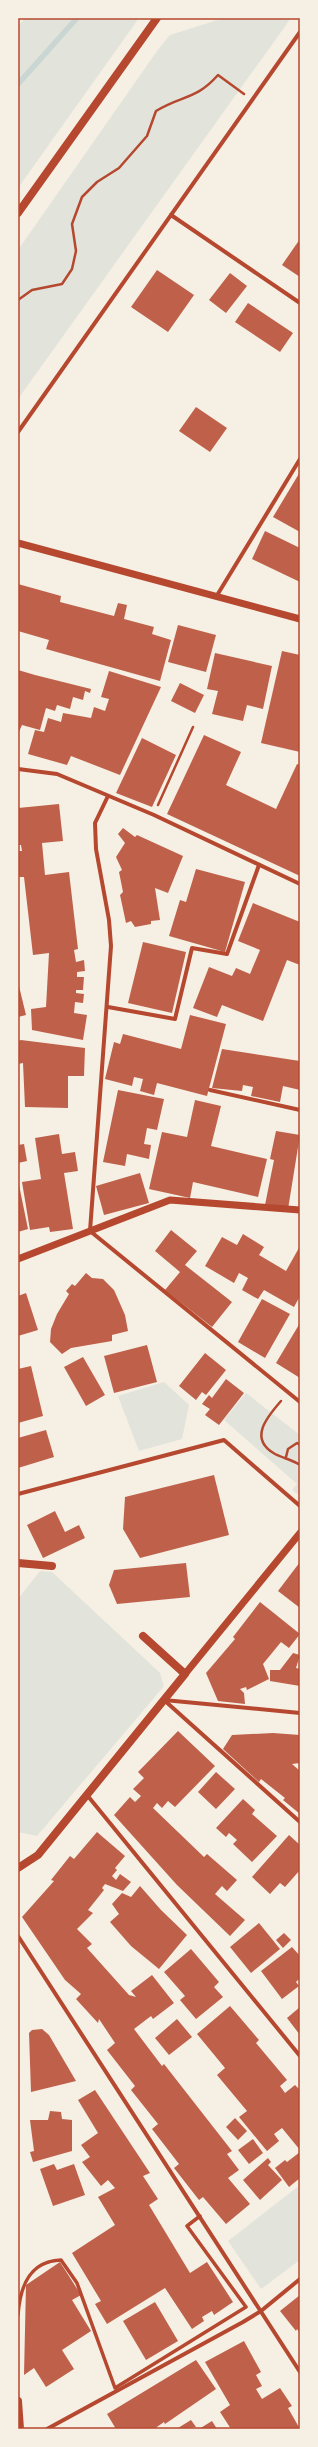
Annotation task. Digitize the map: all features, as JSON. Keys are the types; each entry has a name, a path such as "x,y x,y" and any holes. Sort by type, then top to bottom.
{"main road":[{"path":"18,213 157,18"},
{"path":"18,1563 52,1566"},
{"path":"18,1868 38,1855 185,1674 143,1636"},
{"path":"18,2402 20,2429"}],"street":[{"path":"18,432 300,32"},
{"path":"171,215 300,303"},
{"path":"216,598 300,459"},
{"path":"18,543 300,620"},
{"path":"18,769 57,774 154,815 300,884"},
{"path":"90,1232 108,1007 111,940 110,920 96,849 95,823 108,796"},
{"path":"108,1007 175,1019 192,948 227,954 259,865"},
{"path":"210,1090 300,1110"},
{"path":"18,1259 170,1200 300,1210"},
{"path":"90,1232 300,1402"},
{"path":"18,1494 224,1440 300,1506"},
{"path":"185,1674 300,1533"},
{"path":"164,1700 300,1713"},
{"path":"164,1700 300,1822"},
{"path":"87,1794 300,2056"},
{"path":"18,1936 300,2372"},
{"path":"18,2315 19,2293 33,2270 49,2260 61,2260 77,2283 114,2388 246,2307 187,2226 200,2216"},
{"path":"47,2429 261,2311 300,2279"}],"path":[{"path":"18,300 32,290 62,284 72,269 76,251 72,224 82,197 97,182 120,168 148,136 156,110 206,89 218,75 252,100"},
{"path":"154,815 193,727"},
{"path":"277,1405 261,1427 261,1439 267,1449 286,1457 300,1466"},
{"path":"286,1457 288,1449 297,1443 300,1445"}],"shaded area":[{"path":"26,18 139,18 18,188 18,25"},
{"path":"224,18 291,18 18,399 18,250 157,51 170,35"},
{"path":"164,1382 189,1405 182,1439 139,1451 118,1396"},
{"path":"246,1393 300,1435 300,1496 292,1490 297,1484 224,1420"},
{"path":"40,1571 52,1572 160,1673 164,1686 37,1836 18,1832 18,1599"},
{"path":"300,2185 300,2260 261,2289 228,2241"}],"building":[{"path":"300,239 300,277 282,265"},
{"path":"157,270 194,295 168,332 131,307"},
{"path":"230,273 247,286 226,313 209,300"},
{"path":"248,303 293,333 280,352 235,322"},
{"path":"196,407 227,428 210,452 179,431"},
{"path":"300,472 300,532 273,517"},
{"path":"265,531 300,548 300,582 252,559"},
{"path":"18,584 61,596 60,602 114,616 118,603 127,605 124,619 154,627 152,634 171,640 160,681 46,649 49,640 18,631"},
{"path":"178,625 216,635 206,672 168,662"},
{"path":"282,651 300,655 300,752 261,743"},
{"path":"215,653 272,666 263,709 247,705 243,721 212,714 218,691 207,689"},
{"path":"18,670 91,689 90,693 85,691 83,700 73,697 70,709 57,705 55,711 46,708 40,730 22,725 18,734"},
{"path":"109,671 161,687 120,775 71,756 67,765 28,754 35,730 44,732 48,718 61,722 63,713 91,718 94,707 105,711 109,699 101,697"},
{"path":"180,683 204,695 195,713 171,701"},
{"path":"204,735 241,752 226,785 276,809 297,764 300,765 300,876 167,814"},
{"path":"142,738 176,755 152,807 116,793"},
{"path":"59,804 63,841 42,843 45,875 69,872 78,949 74,950 76,962 84,960 85,971 77,972 77,977 84,977 83,990 76,990 76,993 84,994 83,1003 75,1002 74,1013 87,1015 83,1040 32,1030 31,1009 46,1007 49,953 33,955 24,877 18,877 18,851 22,851 21,845 18,845 18,808"},
{"path":"123,828 135,837 137,835 183,856 168,893 155,888 160,920 151,921 151,924 135,927 131,921 126,923 120,895 123,892 119,872 122,870 116,857 125,843 118,834"},
{"path":"196,869 245,882 225,952 169,936 180,900 186,902"},
{"path":"253,903 300,922 300,965 287,960 263,1021 222,1005 217,1017 193,1008 209,967 232,976 236,968 250,974 260,950 238,941"},
{"path":"143,942 186,952 172,1013 128,1003"},
{"path":"18,982 26,1015 18,1017"},
{"path":"190,1015 226,1024 207,1096 157,1083 154,1095 140,1091 143,1079 134,1077 132,1086 105,1079 114,1042 120,1044 123,1034 181,1049"},
{"path":"21,1040 85,1048 84,1076 68,1076 68,1108 25,1107 23,1063 18,1064 18,1041"},
{"path":"222,1049 300,1061 300,1090 283,1086 280,1102 251,1096 253,1087 243,1085 242,1091 212,1088"},
{"path":"118,1090 164,1099 157,1130 147,1128 144,1144 151,1145 149,1159 127,1154 125,1166 103,1162"},
{"path":"195,1100 221,1106 211,1146 267,1159 258,1197 193,1182 190,1198 149,1189 162,1132 187,1137"},
{"path":"276,1131 300,1135 288,1209 265,1205 274,1160 270,1159"},
{"path":"59,1134 62,1154 75,1152 78,1171 64,1173 73,1229 50,1232 49,1227 30,1230 22,1182 41,1179 35,1138"},
{"path":"24,1144 27,1161 18,1163 18,1145"},
{"path":"140,1173 149,1203 104,1215 96,1186"},
{"path":"19,1185 28,1229 18,1232 18,1186"},
{"path":"171,1230 197,1251 185,1265 232,1302 212,1327 165,1290 180,1272 155,1251"},
{"path":"243,1234 264,1247 259,1255 286,1271 300,1246 300,1296 294,1307 264,1290 258,1299 242,1290 248,1278 239,1273 234,1283 205,1266 222,1237 237,1245"},
{"path":"86,1273 92,1278 103,1279 114,1290 125,1315 128,1331 112,1335 112,1341 71,1348 62,1354 50,1342 51,1329 57,1314 69,1294 66,1291 72,1284 75,1286"},
{"path":"26,1293 38,1330 18,1336 18,1296"},
{"path":"262,1299 290,1314 265,1358 238,1342"},
{"path":"300,1323 300,1378 276,1363"},
{"path":"147,1345 157,1382 114,1393 104,1356"},
{"path":"205,1353 226,1370 206,1395 202,1392 196,1400 179,1386"},
{"path":"83,1357 105,1395 86,1406 64,1367"},
{"path":"31,1366 43,1416 18,1423 18,1369"},
{"path":"226,1379 244,1393 219,1425 205,1415 210,1409 202,1404 209,1395 212,1398"},
{"path":"46,1430 54,1457 18,1468 18,1438"},
{"path":"214,1475 229,1535 140,1558 123,1529 125,1497"},
{"path":"55,1511 65,1532 79,1525 85,1538 43,1558 27,1525"},
{"path":"300,1562 300,1608 278,1591"},
{"path":"186,1563 190,1597 117,1604 109,1585 114,1570"},
{"path":"260,1602 300,1634 289,1648 281,1642 263,1664 269,1679 247,1690 246,1687 240,1689 244,1693 245,1704 218,1701 206,1673 235,1639 233,1637"},
{"path":"293,1653 300,1655 296,1668 300,1669 300,1686 270,1681 270,1670 280,1670"},
{"path":"178,1731 215,1766 175,1807 168,1801 162,1808 157,1803 153,1808 204,1857 207,1854 237,1880 227,1891 222,1886 215,1894 245,1920 230,1936 177,1885 114,1815 130,1797 135,1802 141,1796 133,1789 144,1778 138,1772"},
{"path":"273,1733 300,1735 300,1763 292,1764 300,1771 300,1814 283,1800 285,1798 261,1779 259,1782 223,1749 232,1735"},
{"path":"216,1772 235,1789 216,1809 198,1792"},
{"path":"243,1799 255,1810 252,1814 277,1836 252,1862 233,1844 237,1840 229,1833 226,1837 216,1828"},
{"path":"97,1832 125,1856 115,1868 117,1870 112,1876 116,1880 120,1874 131,1882 123,1891 105,1884 102,1888 104,1890 88,1910 93,1913 77,1929 92,1944 87,1948 129,1995 136,1997 131,1991 152,1975 174,2003 153,2019 151,2016 134,2029 162,2066 164,2064 232,2151 227,2154 239,2170 228,2178 250,2204 226,2224 203,2197 199,2200 174,2168 179,2164 152,2129 158,2124 131,2090 135,2086 107,2050 115,2043 99,2019 98,2023 76,1999 81,1994 65,1980 22,1917 54,1881 51,1880 70,1856 74,1859"},
{"path":"289,1835 300,1845 300,1870 285,1887 280,1883 270,1894 252,1877"},
{"path":"140,1886 161,1910 187,1935 159,1969 131,1946 110,1922 119,1914 112,1904 122,1893 131,1897"},
{"path":"259,1923 280,1949 251,1973 230,1947"},
{"path":"284,1933 291,1940 283,1948 276,1940"},
{"path":"292,1947 300,1956 300,1978 296,1982 299,1986 282,1999 261,1971"},
{"path":"191,1949 219,1982 214,1987 223,1997 196,2019 180,2000 185,1996 164,1972"},
{"path":"230,2006 259,2040 256,2043 287,2080 280,2086 285,2093 295,2085 300,2090 300,2150 282,2128 274,2134 279,2141 267,2151 239,2117 247,2111 217,2075 225,2068 197,2034"},
{"path":"300,2007 300,2035 287,2018"},
{"path":"177,2019 192,2037 169,2055 155,2038"},
{"path":"42,2029 49,2035 76,2081 31,2092 29,2033 32,2030"},
{"path":"95,2090 150,2173 143,2176 158,2199 149,2205 190,2273 207,2262 233,2302 214,2315 212,2311 202,2317 204,2321 192,2329 165,2288 107,2324 95,2304 101,2301 72,2253 115,2225 98,2197 115,2188 108,2180 101,2186 82,2162 90,2157 81,2145 98,2133 78,2100"},
{"path":"50,2111 61,2112 62,2119 72,2120 72,2151 33,2162 30,2152 34,2151 30,2120 48,2120"},
{"path":"235,2118 247,2131 238,2140 226,2127"},
{"path":"253,2139 263,2153 249,2164 238,2150"},
{"path":"300,2152 300,2178 289,2187 275,2168 285,2160 287,2162"},
{"path":"268,2158 271,2162 268,2165 282,2180 260,2200 243,2180"},
{"path":"54,2164 57,2170 74,2164 85,2195 53,2206 40,2169"},
{"path":"60,2262 81,2295 72,2300 91,2331 62,2350 74,2369 46,2387 34,2368 24,2375 26,2285"},
{"path":"300,2295 300,2333 297,2329 296,2331 280,2311"},
{"path":"155,2302 178,2341 146,2360 123,2321"},
{"path":"244,2341 261,2372 256,2375 262,2386 256,2389 262,2399 280,2388 292,2406 288,2408 300,2429 231,2429 220,2412 230,2405 205,2362"},
{"path":"196,2360 216,2389 165,2424 164,2422 154,2429 116,2429 107,2414"},
{"path":"191,2420 196,2427 178,2428"},
{"path":"212,2421 217,2429 199,2429"}],"waterway":[{"path":"18,84 77,18"}]}
